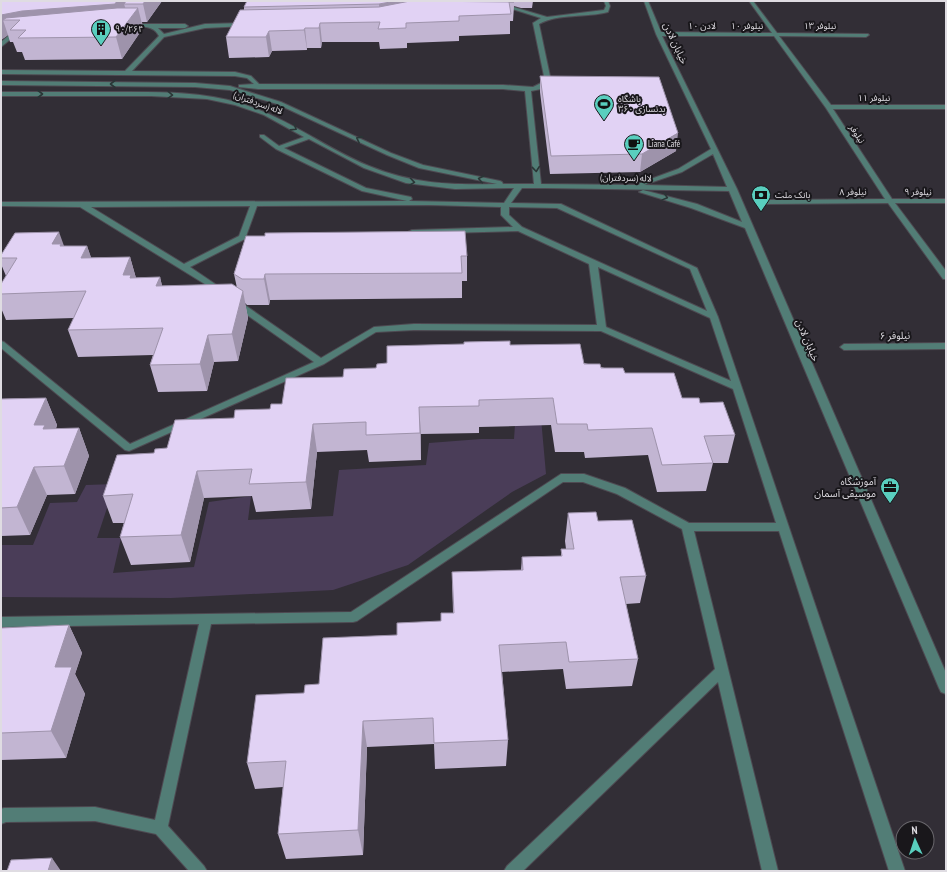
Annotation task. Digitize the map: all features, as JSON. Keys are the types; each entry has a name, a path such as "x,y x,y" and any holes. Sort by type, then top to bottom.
{"street":[{"path":"492,6 510,7 545,18 596,14 606,11 608,6 606,1"},
{"name":"خیابان لادن","path":"646,1 659,34 733,189 946,688"},
{"name":"نیلوفر","path":"751,1 829,107 889,200 946,277"},
{"path":"195,85 258,87 503,87 530,89 545,86 548,81 536,23 545,18"},
{"path":"122,24 150,26 250,25"},
{"path":"150,26 159,30 162,36"},
{"path":"127,73 162,36 205,26"},
{"path":"1,45 10,37 28,34"},
{"name":"۱۰ لادن","path":"659,34 720,34"},
{"name":"۱۰ نیلوفر","path":"720,34 774,34"},
{"name":"۱۳ نیلوفر","path":"774,34 866,35"},
{"path":"1,72 243,74 254,79 258,87"},
{"name":"لاله (سردفتران)","path":"1,84 195,85 230,88 279,103 389,154 421,167 519,187"},
{"path":"237,104 252,94 258,87"},
{"path":"530,89 542,186"},
{"name":"لاله (سردفتران)","path":"1,94 151,94 207,97 237,104 266,114 366,167 406,181 455,187 542,186 733,189"},
{"name":"۱۱ نیلوفر","path":"829,107 946,107"},
{"path":"262,136 278,148 364,190 430,203"},
{"path":"278,148 308,137"},
{"path":"628,187 663,179 684,170 715,150"},
{"path":"519,187 506,206 505,215 519,229 714,317"},
{"path":"628,187 694,206 749,227"},
{"name":"۹ نیلوفر","path":"889,200 946,201"},
{"name":"۸ نیلوفر","path":"769,202 889,200"},
{"path":"1,204 82,206 430,203 506,206 558,206 693,268 714,317 897,871"},
{"path":"184,267 246,237 254,204"},
{"path":"82,206 184,267 321,362"},
{"path":"401,232 519,229"},
{"path":"593,263 602,328"},
{"path":"1,344 129,448 321,362 374,330 414,327 602,328 738,388"},
{"name":"۶ نیلوفر","path":"844,347 946,346"},
{"path":"1,622 353,617 561,478 584,478 621,491 687,527 783,527"},
{"path":"687,527 770,871"},
{"path":"160,828 206,619"},
{"path":"512,871 721,671"},
{"path":"1,817 4,815 95,814 160,828 199,871"}],"shaded area":[{"path":"540,407 546,474 512,492 408,565 333,590 171,598 1,597 1,545 33,545 50,503 77,502 86,485 115,484 97,538 121,538 113,573 194,567 209,502 251,496 248,520 333,516 339,470 426,465 429,443 481,439 514,439 516,410"}],"building":[{"path":"1,1 117,1 115,4 22,11 1,15"},
{"path":"126,1 145,1 143,4 124,4"},
{"path":"247,1 396,1 379,4 244,7"},
{"path":"410,1 514,2 509,2 511,14 459,16 459,21 406,23 406,28 378,29 380,22 320,23 319,28 269,31 266,37 226,37 240,10 379,7"},
{"path":"117,8 138,8 116,37 18,38 26,30 10,30 20,20 3,20 6,18"},
{"path":"540,76 659,77 678,133 642,154 551,156"},
{"path":"465,231 467,256 461,256 462,273 265,274 264,279 242,279 234,274 246,236 265,236 265,233"},
{"path":"59,232 52,244 61,244 60,246 87,246 81,258 130,257 123,275 131,275 130,278 160,277 156,286 232,284 243,291 232,334 208,335 200,364 150,365 163,328 68,330 86,291 1,294 1,284 17,258 1,258 1,255 15,233"},
{"path":"510,341 510,345 580,344 584,364 600,364 601,368 623,368 625,373 674,373 682,398 699,398 700,403 723,402 735,435 704,436 713,463 662,465 652,428 588,430 587,424 557,424 553,398 479,400 479,406 419,407 420,433 366,435 366,422 313,424 306,482 249,484 252,469 197,471 181,535 120,537 133,494 103,496 117,455 154,453 155,449 167,448 175,420 234,418 235,410 270,409 271,404 282,404 286,378 343,377 344,369 376,368 377,364 387,363 387,346"},
{"path":"46,398 34,425 45,425 43,429 79,428 64,466 34,467 17,507 1,508 1,399"},
{"path":"596,512 598,521 632,520 646,576 620,577 638,659 569,662 566,642 499,645 508,740 434,743 433,718 363,721 358,830 278,834 286,761 247,763 256,695 304,693 305,685 319,684 323,638 397,635 397,623 441,621 441,613 454,613 452,572 523,570 522,557 562,556 561,549 574,549 568,513"},
{"path":"69,625 55,667 72,667 51,731 1,733 1,628"},
{"path":"52,858 48,871 7,871 11,860"}],"place":[{"name":"۹۰/۲۶۴","path":"101,46"},
{"name":"باشگاه بدنسازی ۳۶۰","path":"604,121"},
{"name":"Liana Café","path":"634,161"},
{"name":"بانک ملت","path":"761,212"},
{"name":"آموزشگاه موسیقی آسمان","path":"890,504"}]}
